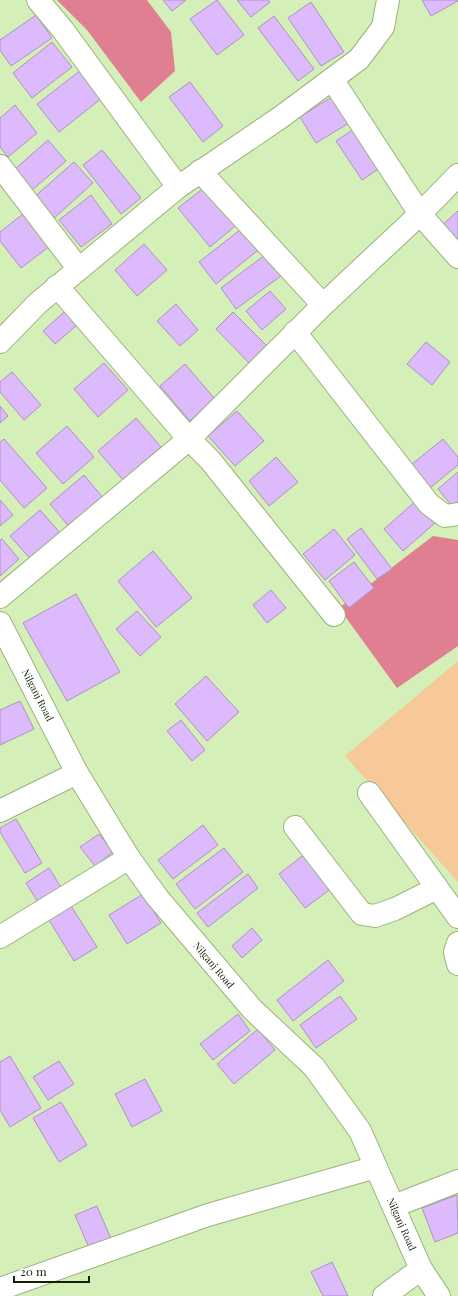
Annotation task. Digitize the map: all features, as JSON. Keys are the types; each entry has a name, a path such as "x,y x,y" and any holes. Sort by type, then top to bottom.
{"street":[{"path":"38,0 63,30 178,187"},
{"path":"0,342 57,286 178,187 281,117 359,59 382,27 388,0"},
{"path":"332,79 420,214 458,257"},
{"path":"0,166 78,268"},
{"path":"200,171 323,305"},
{"path":"0,597 189,439 295,332 420,214 458,175"},
{"path":"57,286 189,439 210,460 334,615"},
{"path":"295,332 429,504 445,516 458,514"},
{"name":"Nilganj Road","path":"0,623 77,773 129,858 157,897 252,1009 314,1067 360,1131 421,1269 439,1296"},
{"path":"0,811 77,773"},
{"path":"369,793 458,917"},
{"path":"295,827 362,914 375,916 396,909 437,888"},
{"path":"0,937 129,858"},
{"path":"458,943 455,952 458,964"},
{"path":"0,1289 208,1215 376,1167"},
{"path":"394,1206 458,1181"},
{"path":"384,1296 421,1269"}],"shaded area":[{"path":"57,0 147,0 171,32 175,71 141,102 87,30"},
{"path":"433,536 458,540 458,646 397,688 339,608"},
{"path":"458,661 458,882 345,756"}],"building":[{"path":"163,0 186,0 172,11"},
{"path":"217,0 244,35 217,55 190,19"},
{"path":"237,0 268,0 270,2 251,17"},
{"path":"422,0 458,0 458,1 431,16"},
{"path":"311,2 344,52 321,66 288,18"},
{"path":"36,15 52,38 11,66 0,50 0,40"},
{"path":"274,16 314,69 298,81 258,28"},
{"path":"52,42 72,67 32,98 13,73"},
{"path":"81,70 102,98 59,132 37,104"},
{"path":"190,82 223,126 203,142 169,97"},
{"path":"338,93 354,120 316,143 300,117"},
{"path":"15,105 37,133 8,157 0,147 0,118"},
{"path":"360,125 386,164 362,180 336,141"},
{"path":"48,140 66,161 32,190 14,170"},
{"path":"102,150 141,198 121,214 83,165"},
{"path":"74,162 93,183 52,220 33,198"},
{"path":"209,184 240,222 210,247 178,208"},
{"path":"91,195 112,224 81,247 59,220"},
{"path":"28,210 54,243 21,268 0,241 0,232"},
{"path":"458,211 458,244 442,225"},
{"path":"245,226 262,247 216,284 199,262"},
{"path":"144,244 167,270 137,296 115,270"},
{"path":"269,252 285,273 236,309 221,288"},
{"path":"270,291 286,309 262,330 246,311"},
{"path":"176,304 198,330 180,346 157,321"},
{"path":"72,305 84,319 55,344 43,331"},
{"path":"233,312 271,350 253,367 216,329"},
{"path":"426,342 450,362 432,385 407,364"},
{"path":"104,363 128,390 98,417 74,389"},
{"path":"185,364 215,399 190,421 160,386"},
{"path":"12,372 41,405 24,420 0,392 0,382"},
{"path":"0,406 8,416 0,423"},
{"path":"237,411 264,441 235,466 208,436"},
{"path":"136,418 161,447 123,480 98,451"},
{"path":"67,426 94,457 63,484 36,453"},
{"path":"4,439 47,488 24,508 0,480 0,442"},
{"path":"443,439 458,457 458,465 430,488 411,465"},
{"path":"276,457 298,482 269,506 249,481"},
{"path":"458,472 458,510 457,512 438,489"},
{"path":"84,475 105,500 71,529 50,504"},
{"path":"0,500 13,515 0,526"},
{"path":"417,500 436,522 403,551 384,529"},
{"path":"40,510 62,535 32,561 10,536"},
{"path":"361,528 392,569 377,579 347,539"},
{"path":"334,529 355,555 325,580 303,554"},
{"path":"2,539 19,559 0,576 0,540"},
{"path":"153,551 192,598 156,627 118,581"},
{"path":"354,562 374,588 349,608 329,581"},
{"path":"271,590 286,608 267,623 253,605"},
{"path":"76,594 120,672 67,701 23,623"},
{"path":"137,611 161,637 140,656 116,629"},
{"path":"206,676 239,712 207,741 175,704"},
{"path":"20,701 34,729 0,745 0,710"},
{"path":"181,720 205,750 192,761 167,731"},
{"path":"16,819 42,863 25,873 0,832 0,828"},
{"path":"203,825 218,845 173,879 158,860"},
{"path":"99,834 113,852 95,866 80,847"},
{"path":"224,848 243,872 195,909 176,884"},
{"path":"310,850 336,885 305,908 279,874"},
{"path":"49,868 64,892 41,907 26,883"},
{"path":"248,874 258,888 208,927 197,913"},
{"path":"143,894 161,923 127,944 109,915"},
{"path":"71,906 97,947 74,961 49,920"},
{"path":"252,928 262,940 242,958 232,946"},
{"path":"328,960 344,981 293,1021 277,1000"},
{"path":"340,996 357,1019 316,1048 300,1025"},
{"path":"238,1014 250,1031 213,1060 200,1044"},
{"path":"258,1029 275,1050 234,1084 217,1064"},
{"path":"10,1056 41,1108 10,1127 0,1110 0,1062"},
{"path":"59,1061 74,1084 48,1100 33,1077"},
{"path":"145,1079 162,1111 132,1127 115,1094"},
{"path":"61,1102 87,1145 59,1162 33,1118"},
{"path":"457,1195 458,1233 435,1242 422,1208"},
{"path":"97,1206 111,1239 89,1248 75,1215"},
{"path":"332,1262 348,1296 323,1296 311,1272"}]}
